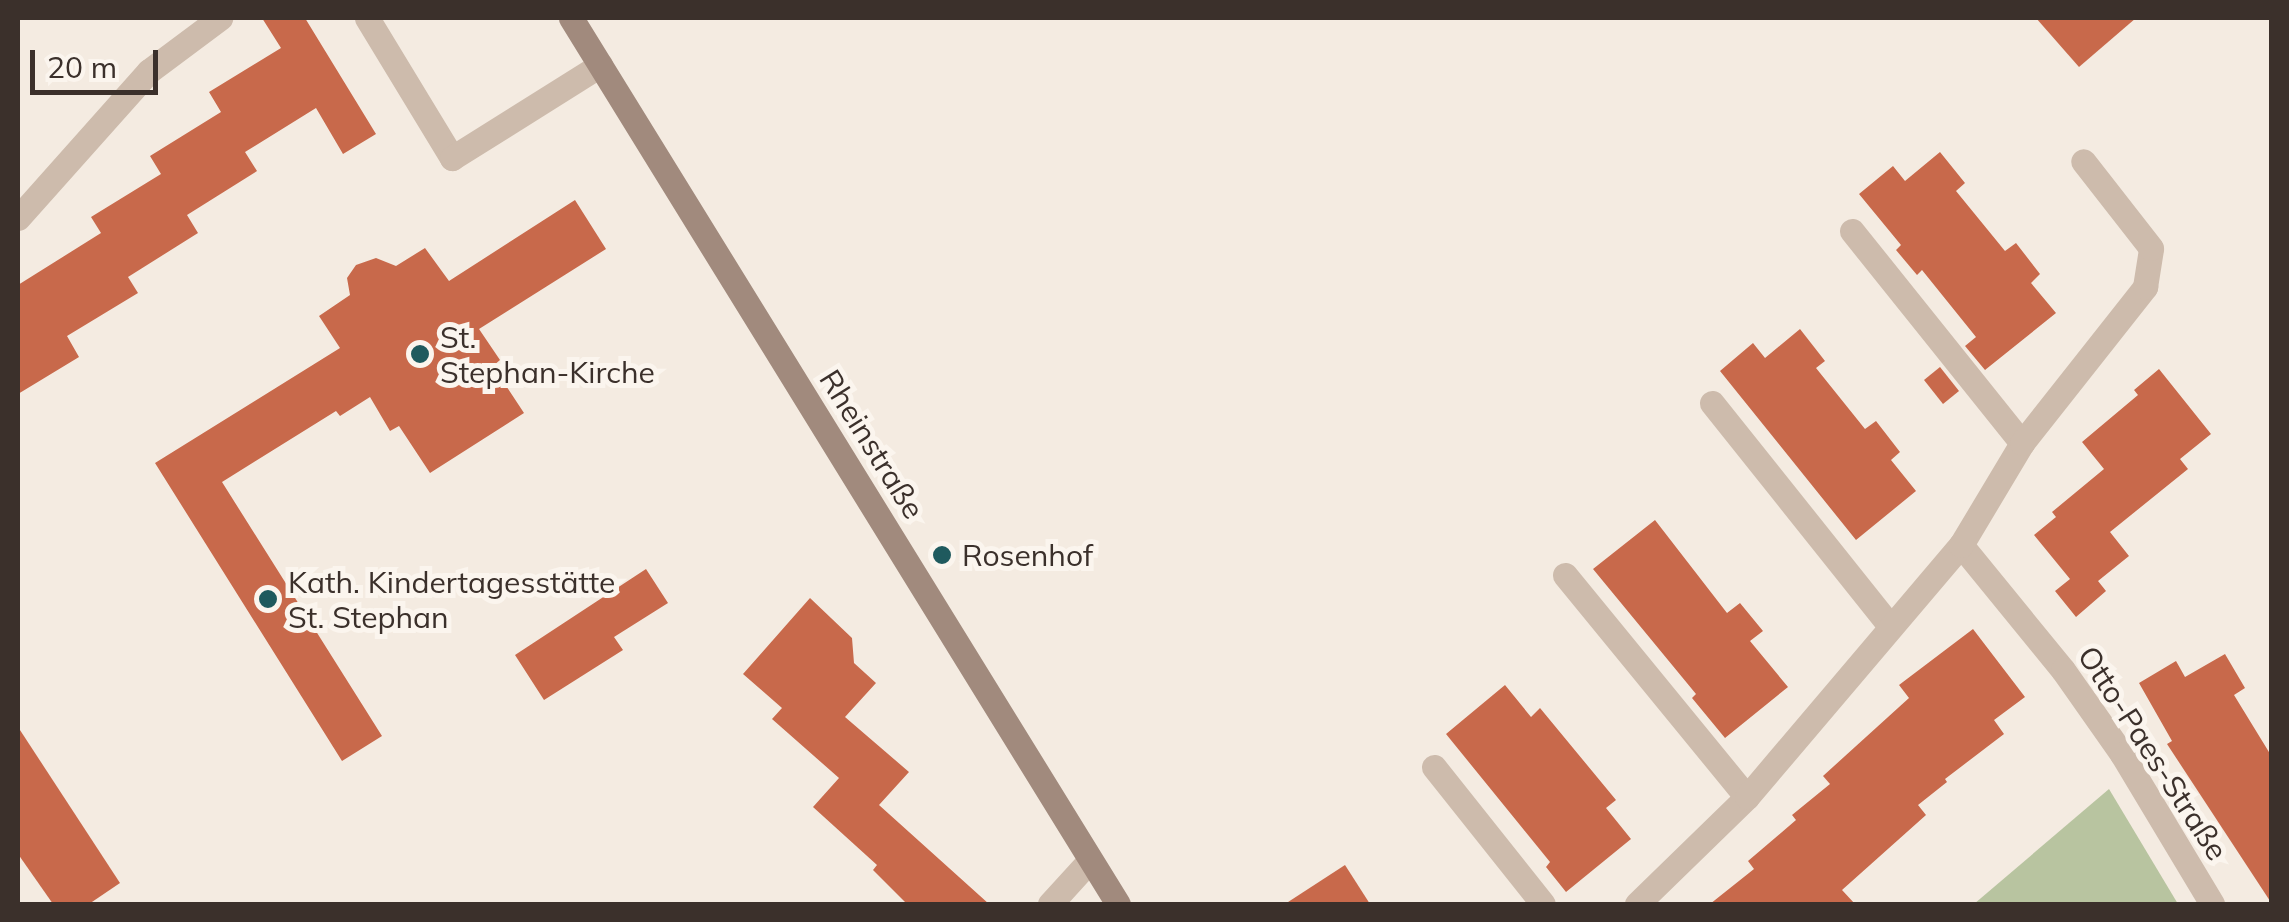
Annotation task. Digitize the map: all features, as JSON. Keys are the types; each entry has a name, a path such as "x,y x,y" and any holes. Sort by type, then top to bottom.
{"main road":[{"name":"Rheinstraße","path":"571,18 1118,904"}],"street":[{"path":"18,218 149,71 220,18"},
{"path":"367,18 452,158 600,65"},
{"path":"1637,904 1747,796 1961,546 2022,443 2145,287 2151,248 2083,161"},
{"path":"1852,231 2022,443"},
{"path":"1712,403 1890,626"},
{"name":"Otto-Paes-Straße","path":"1961,546 2064,670 2122,754 2212,904"},
{"path":"1565,575 1747,796"},
{"path":"1434,767 1543,904"},
{"path":"1050,904 1090,860"}],"green space":[{"path":"2109,789 2178,904 1974,904"}],"building":[{"path":"262,18 305,18 376,134 343,154 316,108 245,152 257,171 187,215 198,233 128,277 138,293 67,336 79,357 18,394 18,285 101,233 91,217 161,174 150,156 221,112 209,92 281,48"},
{"path":"2036,18 2136,18 2079,67"},
{"path":"1940,152 1965,183 1956,191 2005,251 2016,243 2040,274 2031,283 2056,313 1985,370 1965,346 1976,337 1922,270 1917,275 1896,250 1901,245 1859,194 1893,166 1905,181"},
{"path":"575,200 606,249 479,329 500,360 493,366 524,413 430,473 399,426 390,431 370,397 340,416 336,411 222,482 382,736 342,761 155,463 340,348 319,316 350,295 347,278 356,265 376,258 396,266 425,248 449,281"},
{"path":"1800,329 1825,361 1816,368 1865,429 1876,421 1900,452 1891,460 1916,491 1856,540 1720,371 1753,343 1765,358"},
{"path":"1940,367 1959,391 1943,404 1924,380"},
{"path":"2159,369 2211,434 2180,459 2188,469 2110,532 2129,556 2098,581 2106,591 2076,617 2055,591 2070,579 2034,535 2056,517 2052,512 2104,469 2082,442 2138,395 2134,390"},
{"path":"1655,520 1727,613 1740,603 1763,631 1750,641 1788,687 1725,738 1692,698 1696,694 1593,569"},
{"path":"646,569 668,603 614,637 623,650 544,700 515,655"},
{"path":"810,598 852,638 854,663 876,683 845,717 909,772 879,805 989,904 907,904 873,870 877,865 813,807 839,778 772,719 782,708 743,674"},
{"path":"1973,629 2025,697 1994,720 2004,734 1918,805 1926,815 1842,890 1855,904 1710,904 1754,869 1748,861 1796,820 1792,815 1830,784 1823,776 1909,698 1899,685"},
{"path":"2225,654 2245,688 2234,695 2272,757 2272,904 2167,744 2172,741 2139,683 2176,661 2185,677"},
{"path":"1505,685 1531,717 1540,708 1616,800 1606,808 1631,839 1566,892 1546,867 1550,862 1446,734"},
{"path":"18,727 120,883 89,904 53,904 18,854"},
{"path":"1345,865 1370,904 1285,904"}],"place":[{"name":"St. Stephan-Kirche","path":"420,354"},
{"name":"Rosenhof","path":"942,555"},
{"name":"Kath. Kindertagesstätte St. Stephan","path":"268,599"}]}
